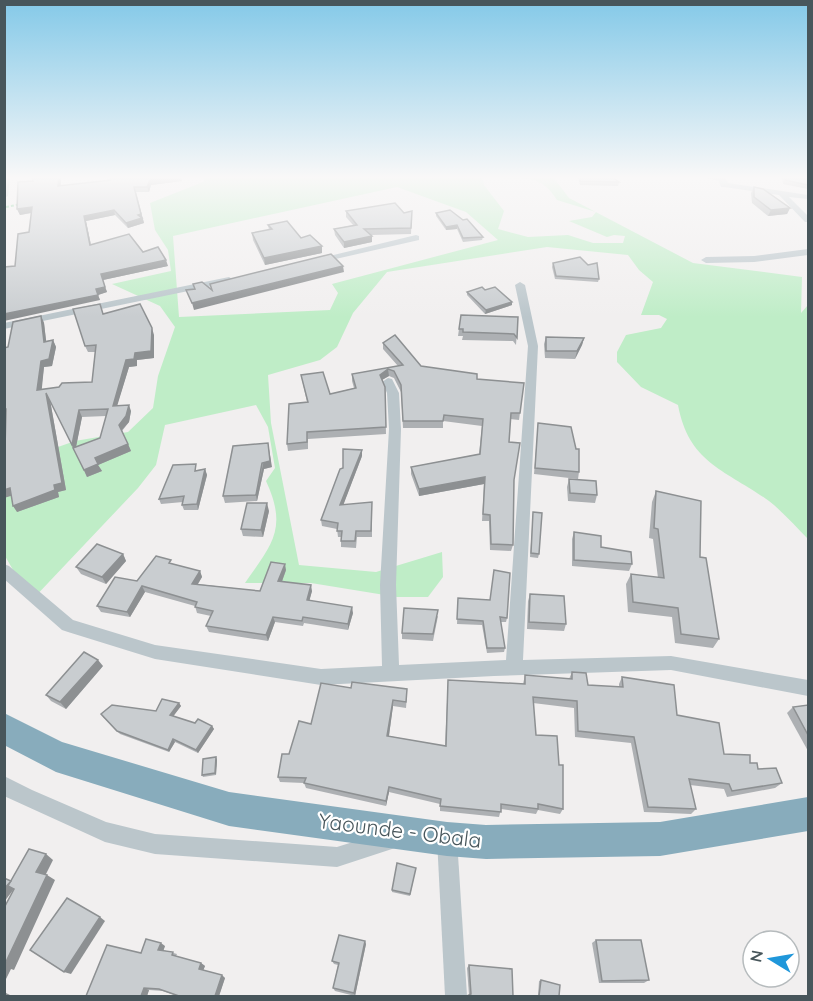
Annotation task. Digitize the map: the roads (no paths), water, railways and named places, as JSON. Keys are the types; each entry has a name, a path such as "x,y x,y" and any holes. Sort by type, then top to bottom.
{"highway":[{"name":"Yaounde - Obala","path":"4,728 56,756 229,809 447,838 486,842 660,839 808,814"}],"street":[{"path":"302,264 416,238"},
{"path":"706,260 754,259 808,252"},
{"path":"4,326 245,276"},
{"path":"514,668 533,346 520,285"},
{"path":"388,382 393,393 395,429 388,585 391,674"},
{"path":"4,570 68,625 156,652 321,677 671,663 808,688"},
{"path":"4,785 25,797 105,832 155,844 337,857 410,834"},
{"path":"447,838 456,996"}]}
